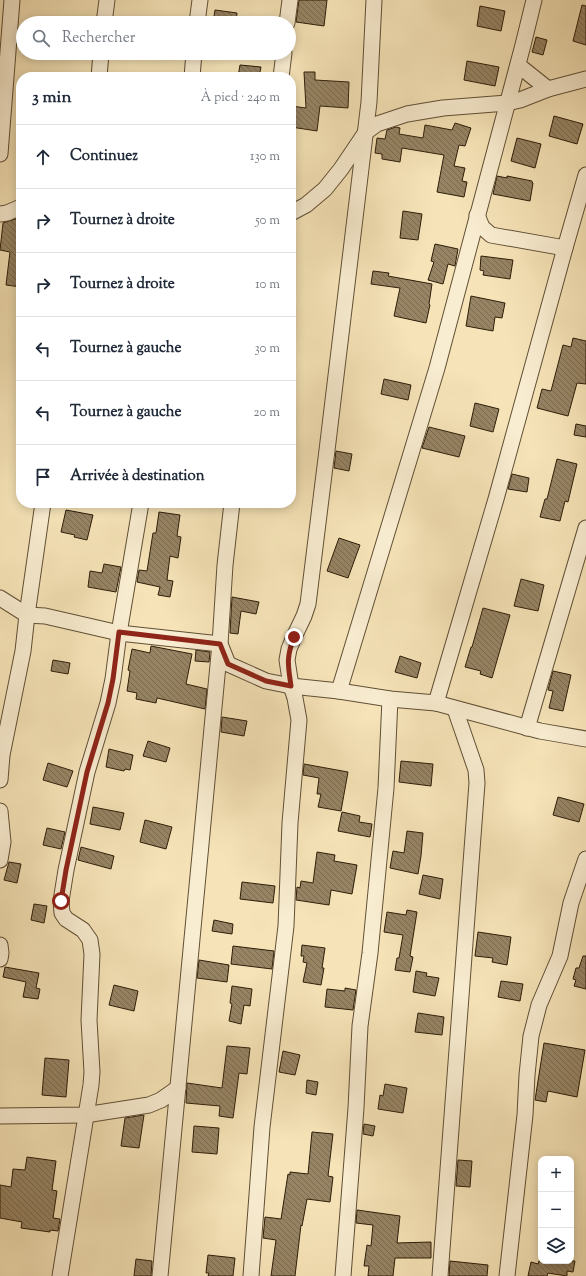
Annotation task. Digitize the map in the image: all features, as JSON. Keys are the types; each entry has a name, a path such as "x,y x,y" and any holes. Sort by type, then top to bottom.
{"street":[{"path":"0,154 12,0"},
{"path":"105,16 106,0"},
{"path":"198,16 200,0"},
{"path":"288,16 290,0"},
{"path":"251,1276 262,1127 286,926 290,823 299,720 291,686 288,660 289,649 308,604 366,132 374,0"},
{"path":"339,692 437,368 534,0"},
{"path":"99,72 100,60"},
{"path":"192,72 193,60"},
{"path":"282,72 283,60"},
{"path":"518,65 548,89"},
{"path":"296,210 306,205 325,189 341,169 366,132 376,124 407,114 443,108 507,103 520,100 548,89 586,79"},
{"path":"436,703 499,491 586,176"},
{"path":"0,214 16,209"},
{"path":"477,215 482,227 491,235 565,248"},
{"path":"0,780 4,724 23,651 42,508"},
{"path":"60,1276 92,1072 89,1020 92,954 90,940 83,930 66,919 62,913 61,901 66,870 87,772 108,703 113,679 119,632 140,508"},
{"path":"160,1276 220,644 225,564 231,508"},
{"path":"527,728 586,528"},
{"path":"0,598 27,615 45,616 119,632 220,644"},
{"path":"220,644 228,664 266,681 291,686 390,699 436,703 527,728 586,739"},
{"path":"344,1276 356,1108 360,1026 370,953 386,788 390,699"},
{"path":"440,1276 477,782 476,770 455,709"},
{"path":"0,811 3,842 0,860"},
{"path":"507,1276 525,1115 531,1036 538,1005 560,956 571,903 586,859"},
{"path":"0,945 0,959"},
{"path":"0,1116 85,1115 149,1105 161,1100 178,1088"}],"building":[{"path":"299,0 327,0 324,26 296,22"},
{"path":"582,5 586,6 586,45 573,41"},
{"path":"480,6 505,11 501,31 477,26"},
{"path":"215,10 237,13 237,16 214,16"},
{"path":"536,37 547,40 543,55 532,52"},
{"path":"467,61 499,67 495,86 464,80"},
{"path":"240,65 261,67 260,72 239,72"},
{"path":"304,72 315,72 315,80 349,82 348,108 320,106 317,131 296,128 296,107 306,108"},
{"path":"554,116 583,124 577,144 549,136"},
{"path":"455,123 471,128 465,146 459,145 454,166 465,168 462,181 467,182 464,197 437,192 444,155 402,148 400,162 382,159 382,154 375,153 377,138 385,139 387,130 396,127 400,128 399,134 423,138 425,125 452,130"},
{"path":"517,138 541,144 535,168 511,161"},
{"path":"497,176 507,178 507,176 532,181 530,201 493,194"},
{"path":"403,211 422,214 418,240 400,238"},
{"path":"16,219 16,286 6,285 10,252 0,250 3,223"},
{"path":"435,244 458,249 455,266 448,264 443,284 428,280 434,262 431,261"},
{"path":"481,256 513,260 510,279 483,275 484,271 480,270"},
{"path":"373,271 389,273 388,276 432,284 430,305 426,323 394,316 400,288 371,284"},
{"path":"471,296 505,303 502,318 495,317 493,331 466,326"},
{"path":"573,338 586,341 586,384 577,383 568,416 537,408 542,389 551,391 563,345 571,347"},
{"path":"384,379 411,385 408,400 381,394"},
{"path":"475,403 499,409 493,432 470,426"},
{"path":"576,424 586,426 586,437 574,435"},
{"path":"429,427 465,436 459,457 422,448"},
{"path":"336,451 352,454 349,471 334,468"},
{"path":"557,459 577,464 568,502 565,501 560,521 540,517 545,499 547,499"},
{"path":"512,474 529,478 527,492 508,489"},
{"path":"66,510 93,515 87,540 74,537 75,535 61,532"},
{"path":"159,512 180,515 177,536 181,537 178,558 170,556 167,580 173,581 170,597 158,595 160,587 137,582 139,570 147,571 153,533 156,533"},
{"path":"339,538 360,545 348,578 327,571"},
{"path":"104,564 121,567 116,592 88,587 90,571 102,573"},
{"path":"521,579 544,585 538,611 514,606"},
{"path":"232,597 259,602 256,614 241,611 238,634 230,633"},
{"path":"483,608 510,615 492,678 480,674 481,671 465,667"},
{"path":"151,646 192,654 186,684 207,689 205,709 157,698 156,703 136,699 137,693 127,691 130,671 128,670 132,649 150,653"},
{"path":"196,650 210,652 209,662 195,661"},
{"path":"400,656 421,663 417,678 395,672"},
{"path":"53,660 70,663 68,674 51,671"},
{"path":"553,671 571,675 563,711 549,708 553,691 548,690"},
{"path":"222,717 247,721 244,736 221,732"},
{"path":"148,741 170,748 166,762 143,756"},
{"path":"109,749 133,755 130,770 125,769 124,771 106,767"},
{"path":"401,761 433,764 431,786 399,782"},
{"path":"48,763 73,771 67,787 43,780"},
{"path":"304,764 348,772 341,811 318,807 321,794 317,794 319,778 303,775"},
{"path":"558,797 584,804 579,822 553,815"},
{"path":"93,807 124,813 120,830 90,824"},
{"path":"342,812 360,816 359,822 372,824 370,837 338,831"},
{"path":"145,820 172,827 166,849 140,842"},
{"path":"47,828 65,832 61,849 43,845"},
{"path":"407,831 423,833 418,874 390,868 393,851 404,853"},
{"path":"81,847 114,856 111,869 78,860"},
{"path":"317,852 335,855 334,861 357,865 352,894 331,890 329,905 296,900 297,887 300,888 301,881 313,883"},
{"path":"9,862 21,864 17,883 4,880"},
{"path":"423,875 443,879 440,899 419,894"},
{"path":"242,882 275,886 273,903 240,899"},
{"path":"34,904 47,906 44,923 31,920"},
{"path":"407,910 417,912 410,956 413,957 410,972 395,970 397,958 399,958 403,935 384,932 387,912 406,915"},
{"path":"214,920 233,924 232,934 212,931"},
{"path":"478,932 511,937 507,965 492,962 493,958 475,956"},
{"path":"302,945 325,948 321,985 303,982 307,963 303,962 304,956 301,956"},
{"path":"233,946 274,951 272,969 231,964"},
{"path":"583,956 586,956 586,989 574,986 576,980 573,979 576,968 579,968"},
{"path":"199,960 229,965 227,982 197,978"},
{"path":"5,967 39,973 36,988 40,989 38,999 23,997 26,982 3,977"},
{"path":"416,971 427,973 426,976 439,978 435,996 413,992"},
{"path":"501,981 523,984 520,1001 498,997"},
{"path":"114,985 138,991 134,1011 109,1005"},
{"path":"232,986 252,989 250,1006 244,1005 241,1024 229,1021 232,1004 230,1003"},
{"path":"345,988 356,990 353,1010 325,1007 327,989 345,991"},
{"path":"418,1013 444,1017 442,1035 415,1032"},
{"path":"544,1043 585,1050 577,1097 548,1091 546,1102 535,1100"},
{"path":"227,1046 250,1048 247,1074 239,1073 233,1118 219,1116 220,1106 186,1103 187,1083 222,1088"},
{"path":"283,1051 300,1055 295,1075 279,1072"},
{"path":"45,1058 69,1060 66,1097 42,1095"},
{"path":"307,1080 318,1082 316,1095 306,1093"},
{"path":"385,1084 407,1088 403,1113 378,1109 380,1095 383,1096"},
{"path":"144,1115 139,1148 121,1146 125,1118"},
{"path":"364,1124 375,1126 373,1136 363,1134"},
{"path":"194,1126 219,1128 217,1154 192,1152"},
{"path":"312,1132 333,1134 328,1176 333,1177 330,1202 307,1199 302,1226 301,1225 295,1276 271,1276 276,1240 263,1238 265,1217 281,1219 288,1174 290,1175 290,1172 308,1174"},
{"path":"27,1157 56,1161 52,1190 57,1191 53,1218 60,1219 58,1231 50,1230 50,1232 21,1228 22,1222 0,1218 0,1185 11,1187 13,1169 25,1170"},
{"path":"458,1160 472,1161 470,1187 456,1186"},
{"path":"357,1210 400,1216 397,1243 431,1242 431,1258 395,1258 393,1276 368,1276 369,1266 364,1266 367,1245 371,1246 373,1225 356,1223"},
{"path":"208,1255 235,1258 233,1276 208,1276 209,1273 206,1273"},
{"path":"136,1259 152,1261 151,1276 134,1276"},
{"path":"450,1261 488,1265 487,1276 449,1276"},
{"path":"575,1261 573,1272 567,1271 567,1276 548,1273 547,1276 528,1276 531,1262 538,1264 574,1264"}],"route":[{"path":"61,901 66,870 87,772 108,703 113,679 119,632 220,644 228,664 266,681 291,686 288,660 289,649 294,637"}]}
